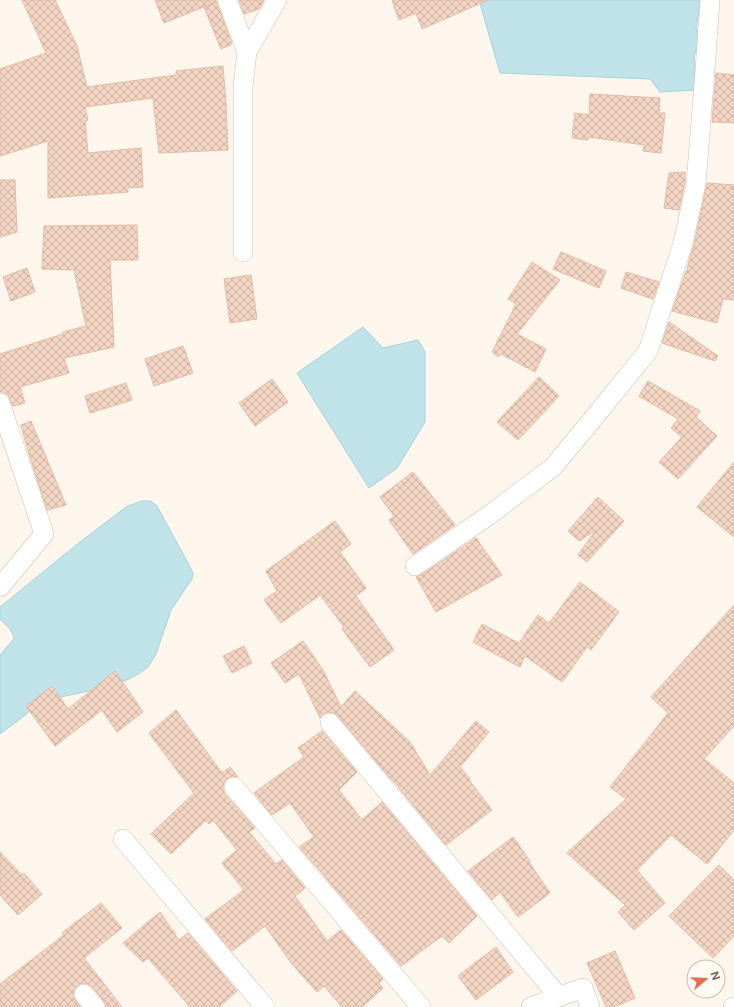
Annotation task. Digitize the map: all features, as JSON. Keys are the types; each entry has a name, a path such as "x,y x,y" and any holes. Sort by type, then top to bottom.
{"street":[{"path":"227,0 247,52"},
{"path":"242,252 243,86 247,52 277,0"},
{"path":"414,566 488,516 553,467 648,351 683,243 696,184 706,70 710,0"},
{"path":"0,403 44,534 0,587"},
{"path":"330,723 559,997"},
{"path":"234,787 421,1007"},
{"path":"123,839 265,1007"},
{"path":"531,1007 583,988 590,1007"}],"water":[{"path":"479,0 701,0 696,28 700,39 694,57 695,90 660,92 650,79 500,73"},
{"path":"363,327 383,348 418,340 425,352 425,422 397,468 369,488 297,373"},
{"path":"141,501 150,501 157,506 193,573 192,579 171,610 156,654 148,667 129,679 107,687 56,698 34,708 0,734 0,655 14,637 10,629 0,619 0,607 126,507"}],"building":[{"path":"22,0 55,0 77,46 87,87 176,75 176,71 223,66 228,150 159,153 153,98 85,107 88,120 85,121 88,153 141,148 143,187 128,188 128,192 48,198 48,141 0,156 0,69 46,53"},
{"path":"155,0 216,0 216,2 164,23"},
{"path":"239,0 264,0 259,9 244,14"},
{"path":"392,0 488,0 422,29 416,13 399,20"},
{"path":"217,2 232,44 221,49 204,7"},
{"path":"716,73 734,75 734,123 712,122"},
{"path":"590,94 660,98 659,113 665,113 661,153 643,151 644,145 589,137 588,140 572,138 575,113 589,115"},
{"path":"685,172 685,182 679,210 664,208 669,173"},
{"path":"0,180 15,180 17,232 0,237"},
{"path":"707,183 734,185 734,300 723,299 717,323 672,311 687,271"},
{"path":"137,225 138,260 110,260 114,347 64,358 69,373 20,387 25,403 13,406 8,395 0,392 0,354 63,334 63,332 86,326 74,270 42,269 44,226"},
{"path":"561,252 606,271 599,288 553,269"},
{"path":"532,262 560,280 517,334 546,349 535,372 501,354 498,357 492,352 516,304 508,299"},
{"path":"27,268 35,292 11,301 3,277"},
{"path":"626,272 659,282 653,299 621,288"},
{"path":"251,275 257,319 230,323 224,279"},
{"path":"669,322 718,356 715,361 662,343"},
{"path":"183,346 193,373 154,386 145,359"},
{"path":"539,377 559,396 518,440 497,422"},
{"path":"272,379 288,402 255,426 239,403"},
{"path":"648,381 700,411 696,417 717,436 678,479 659,462 682,437 671,428 678,419 639,396"},
{"path":"126,383 132,400 90,413 85,396"},
{"path":"31,421 66,505 47,510 21,425"},
{"path":"734,462 734,537 697,507"},
{"path":"413,472 455,525 413,554 389,520 394,516 380,497"},
{"path":"598,497 624,521 587,562 578,555 596,530 579,541 568,531"},
{"path":"335,521 351,544 340,552 366,588 356,596 394,650 370,667 342,629 344,627 320,595 281,623 264,600 277,591 266,571"},
{"path":"476,538 502,575 436,612 416,577"},
{"path":"580,582 619,612 591,650 587,647 562,682 525,656 520,667 473,642 482,624 519,643 538,615 549,623"},
{"path":"734,605 734,726 704,759 734,783 734,830 707,864 671,835 637,870 665,903 634,930 618,912 625,905 567,853 626,799 610,787 668,713 651,697"},
{"path":"303,641 323,670 341,707 355,691 410,742 430,775 476,721 489,732 460,767 492,810 446,845 338,716 334,713 328,712 323,714 320,718 299,674 285,683 271,663"},
{"path":"244,646 252,663 232,673 223,656"},
{"path":"115,671 143,712 117,732 102,710 55,746 26,706 52,686 68,709"},
{"path":"176,710 222,773 230,767 238,777 232,776 227,779 224,783 223,789 225,794 255,828 249,832 276,864 282,860 305,888 295,896 327,941 341,930 383,979 379,983 383,988 362,1007 342,1007 324,986 317,992 292,964 265,926 232,951 205,919 244,890 222,863 237,850 213,820 209,824 206,820 171,854 151,834 194,793 149,733"},
{"path":"322,731 357,772 339,790 362,820 382,802 477,916 449,943 442,936 401,966 299,847 314,837 290,803 272,815 254,793 304,757 298,748"},
{"path":"513,837 550,893 518,917 500,892 492,900 468,871"},
{"path":"0,852 22,875 24,873 42,894 18,915 0,895"},
{"path":"719,865 734,880 734,936 713,958 669,916"},
{"path":"101,903 122,928 84,958 122,1007 106,1007 103,1000 92,987 88,984 82,983 77,986 73,996 81,1007 0,1007 0,984 64,935 62,933"},
{"path":"160,912 179,940 188,933 237,991 219,1007 190,1007 148,958 143,962 123,943"},
{"path":"496,947 513,972 476,1000 458,976"},
{"path":"615,951 635,998 614,1007 606,1007 587,963"}]}
